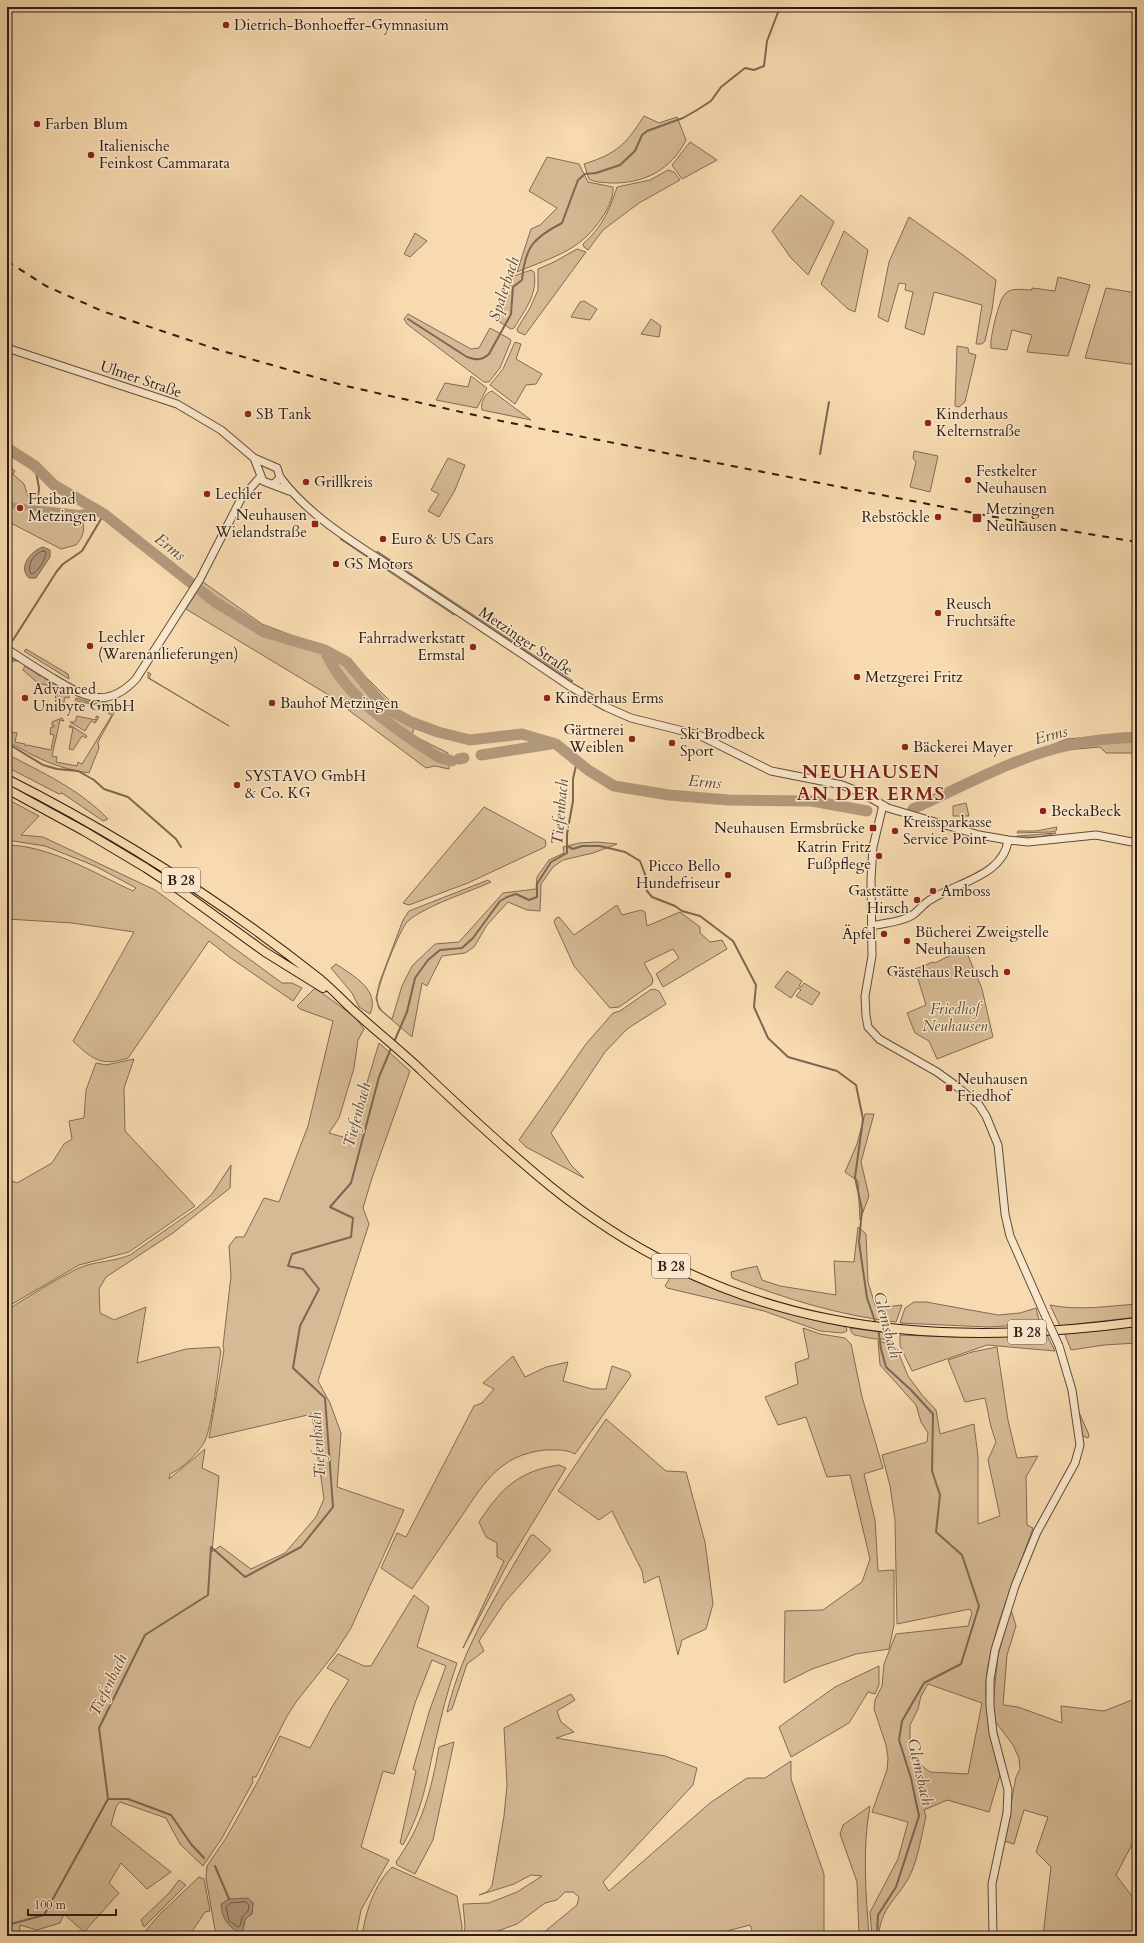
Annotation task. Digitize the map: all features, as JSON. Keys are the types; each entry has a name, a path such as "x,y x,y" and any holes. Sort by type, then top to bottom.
{"main road":[{"name":"B 28","path":"7,779 83,819 177,878 301,965 345,1002 486,1132 563,1197 609,1230 650,1255 682,1271 738,1294 778,1307 821,1318 873,1327 956,1333 1021,1332 1084,1328 1137,1322"},
{"name":"B 28","path":"9,791 96,838 178,889 265,952 345,1002"}],"street":[{"name":"Ulmer Straße","path":"7,348 177,404 221,430 254,458 269,466 277,468 280,477"},
{"name":"Ulmer Straße","path":"254,458 263,481 270,484"},
{"path":"7,649 75,691 92,698 111,696 125,689 136,679 200,579 241,499 264,468 269,466"},
{"path":"248,490 270,484 277,481 280,477"},
{"name":"Metzinger Straße","path":"280,477 290,491 327,523 356,543 569,685 600,704 631,718 699,735 771,771 842,785 862,793 888,808 979,835 1008,840 1034,841 1092,834 1111,836 1137,843"},
{"name":"Metzinger Straße","path":"270,484 290,491"},
{"path":"883,805 873,847 871,879 872,956 865,996 868,1027 878,1039 937,1072 979,1105 996,1136 1001,1161 1006,1223 1031,1287 1059,1346 1069,1378 1080,1445 1075,1463 1037,1532 1015,1586 995,1650 990,1680 990,1706 994,1734 1008,1790 1007,1813 992,1884 993,1936"},
{"path":"872,926 910,916 931,899 987,872 1002,857 1007,847 1008,840"}],"green space":[{"path":"644,116 659,123 677,117 686,140 673,160 655,173 634,181 610,183 597,182 589,179 584,164 605,156 620,147"},
{"path":"690,142 717,160 682,179 672,165"},
{"path":"547,157 579,164 588,182 613,187 612,197 607,210 596,226 577,244 567,251 517,272 531,229 540,225 557,208 529,191"},
{"path":"668,170 674,172 680,180 639,203 603,230 588,250 584,247 583,244 596,231 604,218 617,187 650,180"},
{"path":"801,195 834,222 808,275 791,258 772,231"},
{"path":"909,217 996,280 992,310 985,341 982,344 976,344 982,305 934,292 924,335 905,328 913,292 905,290 906,284 899,283 888,322 878,317 889,262"},
{"path":"844,231 868,250 855,312 848,309 821,284"},
{"path":"415,233 427,241 410,257 404,254"},
{"path":"577,249 586,252 525,335 518,332 517,329 530,308 538,290 538,269"},
{"path":"531,270 534,272 535,280 530,302 514,328 511,329 495,319 514,276"},
{"path":"1058,277 1090,285 1068,356 1027,352 1032,335 1012,330 1007,350 991,348 995,320 1005,294 1010,290 1032,290 1032,288 1055,291"},
{"path":"1106,288 1137,293 1137,365 1085,358"},
{"path":"584,301 597,309 590,320 571,317 580,302"},
{"path":"408,314 471,349 479,348 490,328 510,339 511,341 500,368 489,382 484,382 407,324 404,319"},
{"path":"651,319 661,326 659,337 641,334"},
{"path":"515,342 521,344 516,359 542,374 536,384 526,385 515,404 490,385 503,369"},
{"path":"957,346 968,348 969,353 976,355 965,402 959,407 955,406"},
{"path":"471,376 487,388 477,408 436,400 445,383 468,387"},
{"path":"492,391 531,420 482,410 484,399 489,392"},
{"path":"914,451 938,456 930,492 910,487 916,462 913,458"},
{"path":"448,458 465,465 455,490 439,517 428,511 439,494 431,490"},
{"name":"Freibad Metzingen","path":"7,465 15,471 13,474 24,484 33,510 80,517 84,528 81,539 76,545 61,549 7,521"},
{"path":"340,539 344,539 456,614 454,615"},
{"path":"377,551 573,681 572,682"},
{"path":"203,582 262,624 344,655 401,712 416,721 412,735 448,753 449,769 435,766 426,768 327,694 186,609"},
{"path":"26,649 68,674 69,679 24,651"},
{"path":"7,656 15,660 18,659 18,661 12,661 7,684"},
{"path":"25,666 40,676 44,676 44,678 64,690 65,689 70,692 69,698 65,697 63,706 56,707 55,687 38,683 23,670"},
{"path":"148,672 151,674 149,678 229,726 148,678"},
{"path":"76,698 92,703 108,703 110,707 105,709 105,705 96,705 77,701 75,704"},
{"path":"111,709 114,713 98,742 99,748 89,773 46,762 7,741 9,727 11,727 10,732 17,733 15,742 25,744 25,746 27,745 51,750 54,735 50,734 51,727 54,727 52,722 62,718 64,721 60,720 52,756 57,757 56,762 77,766 78,762 82,764 112,715 108,713 112,711"},
{"path":"77,716 96,720 96,716 99,717 95,723 91,721 85,731 70,722 75,722"},
{"path":"70,725 87,736 86,738 82,736 73,750 69,749 73,728 69,727"},
{"path":"1137,733 1137,753 1106,753 1100,747 1054,751 1049,746 1067,739"},
{"path":"7,754 73,790 97,808 108,819 103,821 62,793 59,794 7,767"},
{"path":"7,799 39,816 21,835 43,837 155,890 282,983 292,983 302,988 293,1001 232,959 209,941 128,1058 111,1062 98,1060 92,1057 73,1041 134,932 72,923 7,919 7,845 40,850 56,855 133,891 136,888 95,866 45,846 7,840"},
{"path":"966,803 969,816 953,816 953,806"},
{"path":"484,807 545,840 545,847 468,883 409,905 403,903"},
{"path":"1057,827 1056,831 1051,832 1017,833 1018,831 1036,831"},
{"path":"1056,833 1040,837 1016,837 1017,836"},
{"path":"597,842 617,844 593,853 563,860 553,867 541,884 540,911 527,910 508,902 487,925 474,947 465,953 442,956 427,986 422,983 412,1037 379,1009 378,1004 384,1013 392,1019 402,986 412,966 435,944 459,942 503,893 536,889 537,877 549,860 564,853 563,847 579,843"},
{"path":"488,880 491,882 425,910 408,921 400,934 378,992 377,1002 376,998 380,981 403,920 409,911"},
{"path":"617,905 622,915 641,910 645,912 647,926 680,912 700,927 700,933 710,942 722,940 727,949 663,987 656,974 679,958 673,949 644,963 653,979 652,984 619,1007 610,1008 574,966 554,922 556,918 559,917 574,935"},
{"name":"Friedhof Neuhausen","path":"965,948 982,989 993,1037 937,1059 929,1041 915,1033 907,1013 926,1005 915,969 933,962 935,963"},
{"path":"336,964 357,978 368,991 372,998 370,1014 359,1007 352,993 331,968"},
{"path":"787,971 802,981 799,986 801,987 804,983 820,993 812,1005 796,996 801,990 798,988 791,998 775,987"},
{"path":"315,988 355,1017 364,1029 358,1040 354,1068 339,1118 329,1133 350,1139 379,1043 410,1071 372,1178 363,1208 369,1224 318,1381 330,1403 341,1433 337,1487 404,1510 351,1628 335,1653 296,1702 286,1718 256,1777 252,1777 253,1782 222,1838 203,1866 180,1844 166,1818 120,1802 116,1807 111,1825 171,1872 147,1889 121,1863 109,1883 119,1893 84,1932 64,1914 60,1923 37,1930 20,1925 19,1936 7,1936 7,1310 79,1268 130,1255 197,1208 212,1194 231,1165 230,1188 173,1233 106,1277 99,1289 100,1313 114,1320 146,1307 137,1363 186,1349 219,1347 221,1351 207,1436 197,1452 189,1461 170,1474 169,1479 205,1449 202,1468 219,1476 212,1552 220,1546 251,1569 285,1553 316,1517 324,1499 312,1414 209,1438 224,1350 223,1346 231,1276 229,1246 236,1237 244,1237 264,1198 279,1202 308,1126 333,1021 300,1009 297,1006"},
{"path":"654,989 659,991 666,1004 627,1029 605,1052 551,1133 571,1165 584,1178 526,1147 519,1140 586,1044 613,1013 620,1011 650,990"},
{"path":"134,1059 124,1088 125,1131 195,1206 129,1252 79,1265 7,1307 7,1179 17,1183 52,1163 64,1144 72,1139 69,1121 84,1118 86,1090 96,1063 106,1065"},
{"path":"865,1114 874,1114 861,1162 869,1196 860,1220 858,1181 845,1172 857,1144"},
{"path":"858,1227 866,1234 868,1282 876,1308 902,1305 896,1322 833,1311 772,1293 732,1278 731,1272 757,1266 762,1280 780,1286 836,1295 834,1261 854,1262"},
{"path":"674,1271 695,1281 737,1297 846,1327 847,1331 842,1333 820,1331 764,1311 667,1288 665,1286"},
{"path":"914,1302 926,1302 998,1315 1020,1313 1036,1308 1040,1324 988,1327 900,1323 905,1308"},
{"path":"1137,1304 1137,1317 1060,1326 1050,1305 1082,1308"},
{"path":"1137,1325 1137,1343 1104,1345 1071,1350 1064,1332"},
{"path":"803,1328 820,1334 845,1338 851,1344 862,1397 883,1468 864,1474 875,1520 878,1571 894,1570 894,1625 889,1649 856,1654 812,1669 784,1683 785,1611 823,1610 862,1582 870,1559 850,1475 827,1477 806,1417 778,1425 765,1397 798,1384 795,1363 809,1358"},
{"path":"850,1328 895,1334 887,1339 876,1339 855,1335 852,1333"},
{"path":"900,1335 955,1337 1047,1335 1055,1351 987,1345 912,1371 900,1346"},
{"path":"878,1341 894,1345 908,1376 922,1395 936,1410 940,1434 974,1424 978,1457 978,1524 1000,1516 988,1460 996,1442 991,1427 985,1398 965,1402 948,1360 972,1352 997,1347 1008,1420 1017,1458 1038,1456 1026,1477 1027,1525 1033,1528 1002,1612 990,1657 987,1678 987,1706 1000,1769 1000,1775 989,1812 947,1800 924,1810 926,1816 919,1849 911,1873 885,1912 880,1927 879,1936 872,1936 870,1912 898,1859 908,1822 872,1812 887,1770 888,1758 886,1745 874,1709 875,1700 882,1686 884,1664 896,1634 968,1626 972,1613 970,1609 897,1624 895,1520 890,1486 882,1455 927,1442 928,1433 921,1422 916,1405 880,1365","holes":["928,1684 982,1703 968,1774 930,1772 910,1757 910,1725 918,1709 921,1696"]},
{"path":"513,1356 525,1377 546,1367 568,1362 563,1381 592,1389 606,1389 612,1366 629,1372 631,1376 575,1454 568,1451 557,1450 545,1450 528,1453 515,1458 492,1475 483,1485 412,1589 381,1568 397,1533 406,1537 474,1406 482,1403 494,1389 483,1383"},
{"path":"1078,1410 1089,1435 1088,1438 1083,1436"},
{"path":"606,1419 666,1471 686,1472 705,1542 713,1604 706,1629 682,1640 678,1655 659,1576 644,1583 642,1571 612,1511 599,1520 558,1491"},
{"path":"559,1465 566,1468 507,1565 463,1648 504,1561 497,1557 497,1543 486,1537 479,1522 495,1500 512,1483 532,1472"},
{"path":"531,1535 534,1535 551,1550 505,1602 479,1641 484,1651 467,1664 452,1709 447,1712 462,1665 471,1643 494,1599"},
{"path":"414,1595 429,1607 417,1647 457,1663 442,1713 420,1807 403,1845 400,1843 416,1771 413,1769 430,1709 446,1666 432,1660 415,1703 394,1774 383,1771 361,1847 389,1860 361,1910 356,1936 242,1936 216,1936 206,1878 207,1866 226,1838 258,1781 280,1736 310,1748 332,1707 349,1680 327,1668 338,1654 364,1666 371,1666","holes":["253,1903 252,1914 245,1919 242,1936 236,1930"]},
{"path":"1011,1610 1016,1626 1007,1655 1003,1705 1018,1707 1062,1723 1061,1706 1104,1711 1137,1698 1137,1835 1116,1875 1137,1903 1137,1936 1043,1936 1051,1867 1036,1852 1048,1817 1024,1810 1014,1844 1004,1841 1016,1777 1020,1769 1019,1758 1013,1745 995,1721 993,1703 998,1655"},
{"path":"879,1666 879,1685 875,1694 868,1692 849,1723 791,1757 779,1727 835,1687"},
{"path":"571,1694 575,1700 557,1711 561,1722 574,1732 556,1738 665,1756 697,1768 693,1785 603,1882 609,1891 710,1803 747,1778 765,1778 791,1761 791,1779 824,1874 824,1936 754,1936 750,1925 708,1936 554,1936 543,1933 577,1905 579,1897 573,1892 565,1892 557,1900 545,1903 517,1924 492,1933 464,1936 465,1926 463,1904 489,1903 517,1892 542,1876 531,1875 514,1884 479,1895 487,1892 492,1886 504,1816 507,1785 504,1728"},
{"path":"454,1742 433,1840 415,1874 397,1865 396,1862 413,1834 425,1807 433,1778 439,1747"},
{"path":"870,1806 865,1855 869,1936 859,1936 857,1882 840,1834 843,1825"},
{"path":"392,1867 457,1896 462,1926 462,1936 362,1936 372,1899 380,1882"},
{"path":"199,1877 204,1879 210,1911 205,1912 189,1936 141,1936 160,1914"},
{"path":"179,1880 186,1885 144,1927 141,1920 170,1892"}],"water":[{"path":"43,547 50,550 50,557 36,578 29,578 26,574 25,564 34,552"},
{"path":"248,1898 253,1903 252,1914 245,1919 242,1936 225,1920 221,1904 229,1899"}],"waterway":[{"name":"Spalerbach","path":"408,319 467,357 478,359 489,354 511,314 513,287 522,280 525,259 528,251 537,239 562,223 578,180 585,174 596,173 620,165 635,151 642,135 647,131 683,118 697,110 711,101 721,87 745,68 754,70 764,66 767,41 780,7"},
{"path":"820,454 829,402"},
{"name":"Erms","path":"7,448 35,466 54,485 104,514 215,602 264,632 325,650 347,662 384,707 411,722 438,732 470,740 522,734 556,744 588,770 614,786 669,795 728,800 812,801 867,811"},
{"path":"35,466 39,488 38,498"},
{"path":"7,505 79,513 97,511"},
{"path":"13,640 57,571 63,564 82,551 104,514"},
{"name":"Erms","path":"325,650 333,667 345,683 373,711 389,724 438,757 452,761"},
{"name":"Erms","path":"913,809 1010,764 1050,750 1087,742 1137,737"},
{"path":"7,743 43,765 57,769 78,771 94,780 104,789 128,797 176,839 181,847"},
{"name":"Erms","path":"481,755 551,744"},
{"name":"Erms","path":"459,759 464,758"},
{"name":"Tiefenbach","path":"394,1042 407,1012 415,978 428,960 440,950 462,948 473,938 500,901 516,894 529,900 537,897 537,884 551,862 567,853 567,834 573,801 573,779 577,761"},
{"name":"Glemsbach","path":"569,847 573,849 582,846 600,846 625,852 640,861 645,874 647,891 652,897 675,906 682,911 700,916 733,941 756,985 754,1007 768,1038 788,1057 837,1071 856,1085 863,1119 855,1177 862,1210 859,1242 867,1298 876,1324"},
{"name":"Tiefenbach","path":"7,1936 11,1924 44,1915 108,1799 99,1728 145,1635 208,1595 211,1547 245,1577 301,1547 333,1507 325,1398 293,1368 300,1326 319,1289 303,1269 288,1266 292,1254 351,1237 353,1218 330,1207 351,1183 379,1077 392,1046"},
{"name":"Glemsbach","path":"877,1936 878,1915 896,1887 919,1816 911,1778 899,1740 902,1721 924,1683 961,1664 979,1606 962,1555 936,1532 940,1495 932,1471 933,1414 911,1390 886,1367 881,1349 878,1328"},
{"path":"108,1799 128,1799 171,1815 191,1844 204,1858"},
{"path":"215,1866 229,1899"}],"railway":[{"path":"7,261 46,286 102,311 219,350 346,386 501,421 1041,526 1137,542"}],"place":[{"name":"Dietrich-Bonhoeffer-Gymnasium","path":"226,25"},
{"name":"Farben Blum","path":"37,124"},
{"name":"Italienische Feinkost Cammarata","path":"91,155"},
{"name":"SB Tank","path":"248,414"},
{"name":"Kinderhaus Kelternstraße","path":"928,423"},
{"name":"Festkelter Neuhausen","path":"968,480"},
{"name":"Grillkreis","path":"306,482"},
{"name":"Lechler","path":"207,494"},
{"name":"Freibad Metzingen","path":"20,508"},
{"name":"Rebstöckle","path":"938,517"},
{"name":"Metzingen Neuhausen","path":"977,518"},
{"name":"Neuhausen Wielandstraße","path":"315,524"},
{"name":"Euro & US Cars","path":"383,539"},
{"name":"GS Motors","path":"336,564"},
{"name":"Reusch Fruchtsäfte","path":"938,613"},
{"name":"Lechler (Warenanlieferungen)","path":"90,646"},
{"name":"Fahrradwerkstatt Ermstal","path":"473,647"},
{"name":"Metzgerei Fritz","path":"857,677"},
{"name":"Advanced Unibyte GmbH","path":"25,698"},
{"name":"Kinderhaus Erms","path":"547,698"},
{"name":"Bauhof Metzingen","path":"272,703"},
{"name":"Gärtnerei Weiblen","path":"632,739"},
{"name":"Ski Brodbeck Sport","path":"672,743"},
{"name":"Bäckerei Mayer","path":"905,747"},
{"name":"SYSTAVO GmbH & Co. KG","path":"237,785"},
{"name":"BeckaBeck","path":"1043,811"},
{"name":"Neuhausen Ermsbrücke","path":"873,828"},
{"name":"Kreissparkasse Service Point","path":"895,831"},
{"name":"Katrin Fritz Fußpflege","path":"879,856"},
{"name":"Picco Bello Hundefriseur","path":"728,875"},
{"name":"Amboss","path":"933,891"},
{"name":"Gaststätte Hirsch","path":"917,900"},
{"name":"Äpfel","path":"884,934"},
{"name":"Bücherei Zweigstelle Neuhausen","path":"907,941"},
{"name":"Gästehaus Reusch","path":"1007,972"},
{"name":"Neuhausen Friedhof","path":"949,1088"}],"district":[{"name":"NEUHAUSEN AN DER ERMS","path":"871,783"}]}
